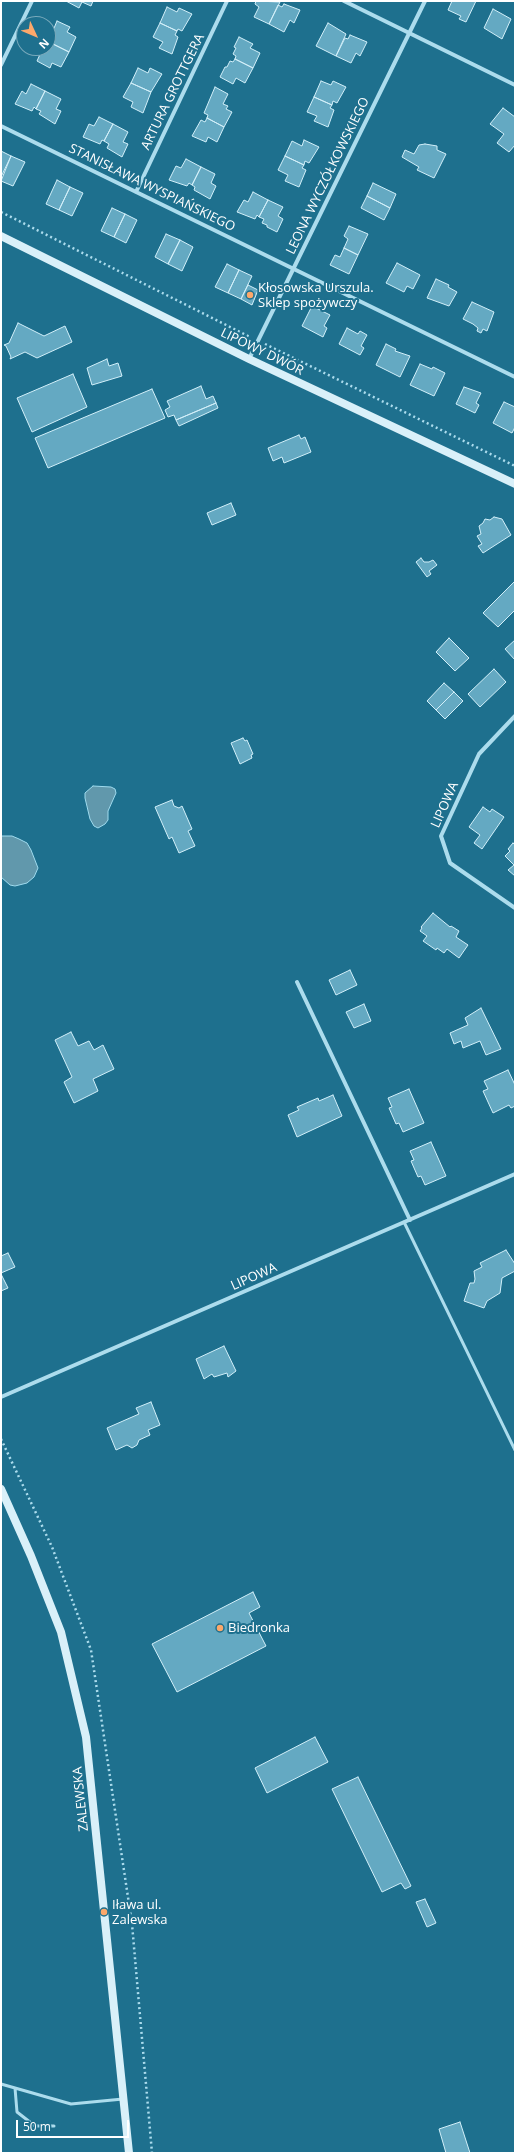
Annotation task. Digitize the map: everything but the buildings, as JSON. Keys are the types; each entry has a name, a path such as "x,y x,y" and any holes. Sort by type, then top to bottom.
{"street":[{"path":"1,66 32,1"},
{"name":"ARTURA GROTTGERA","path":"136,192 227,1"},
{"path":"344,1 515,85"},
{"name":"LEONA WYCZÓŁKOWSKIEGO","path":"248,359 425,1"},
{"name":"STANISŁAWA WYSPIAŃSKIEGO","path":"1,126 515,377"},
{"name":"LIPOWY DWÓR","path":"1,236 248,359 515,484"},
{"name":"LIPOWA","path":"515,716 479,754 441,836 450,863 515,908"},
{"path":"298,982 410,1220"},
{"name":"LIPOWA","path":"1,1397 515,1174"},
{"name":"ZALEWSKA","path":"1,1489 31,1556 61,1632 86,1737 129,2153"}],"lane":[{"path":"404,1222 515,1450"},
{"path":"1,2084 71,2104 123,2099"},
{"path":"15,2088 16,2112 35,2126 54,2126"}],"water":[{"path":"93,786 111,787 115,789 116,793 108,811 108,820 105,824 98,828 94,826 90,819 85,798 85,793"},
{"path":"1,836 12,836 19,839 27,843 31,850 38,868 34,877 27,883 15,886 10,885 1,877"}],"place":[{"name":"Kłosowska Urszula. Sklep spożywczy","path":"250,295"},
{"name":"Biedronka","path":"220,1628"},
{"name":"Iława ul. Zalewska","path":"104,1912"}]}
